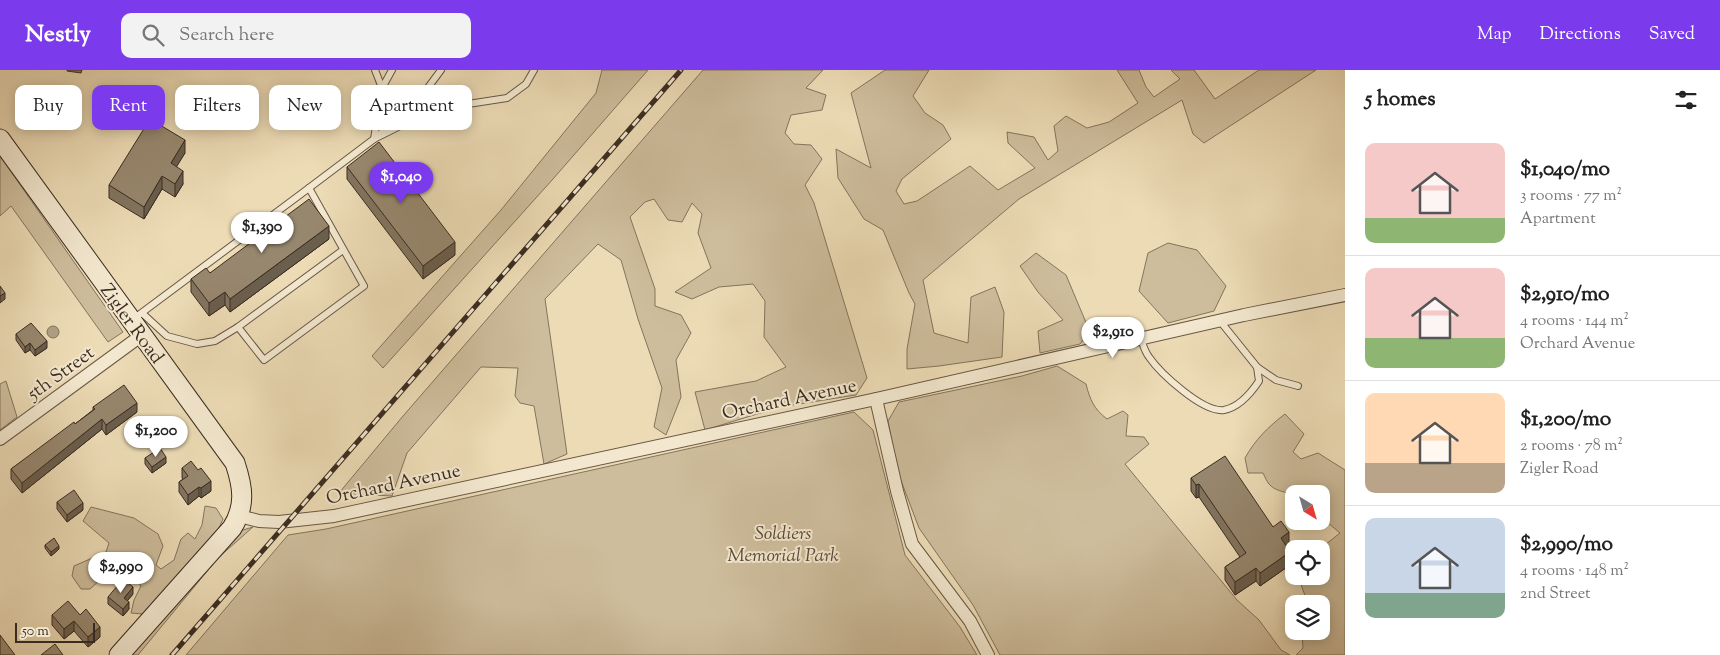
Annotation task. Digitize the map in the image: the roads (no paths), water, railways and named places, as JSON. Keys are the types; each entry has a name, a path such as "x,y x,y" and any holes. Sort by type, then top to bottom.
{"street":[{"name":"Zigler Road","path":"0,139 138,323 235,463 242,490 239,516"},
{"name":"Orchard Avenue","path":"239,516 259,521 279,522 334,516 1345,295"},
{"name":"5th Street","path":"0,439 138,323"},
{"path":"876,399 897,491 912,544 970,621 988,655"},
{"path":"119,655 227,533 239,516"}],"lane":[{"path":"374,70 381,85"},
{"path":"384,85 392,70"},
{"path":"343,250 238,327 215,341 198,344 166,336 138,323 374,139 424,93 440,70"},
{"path":"374,139 410,121 468,104 506,98 526,84 534,70"},
{"path":"374,139 375,130"},
{"path":"238,327 264,360 364,286 309,188"},
{"path":"1220,321 1257,367 1276,380 1298,386"},
{"path":"1141,339 1148,356 1182,390 1205,406 1222,410 1236,405 1248,396 1259,381 1257,367"}],"railway":[{"path":"172,655 681,70"}],"park label":[{"name":"Soldiers Memorial Park","path":"783,543"}]}
